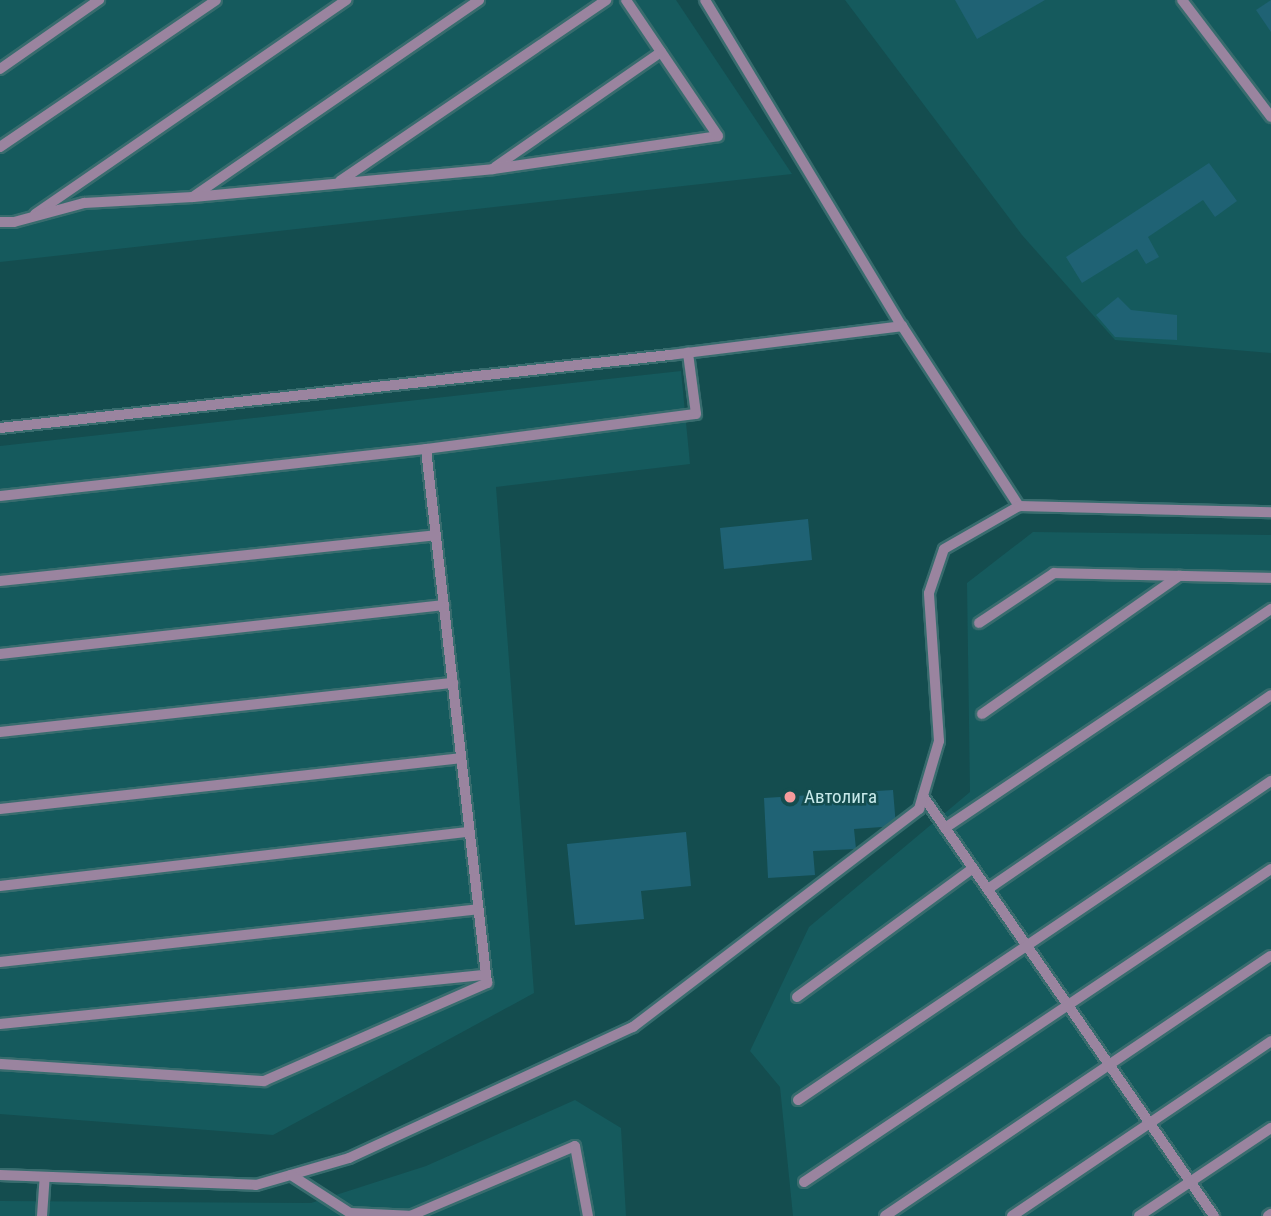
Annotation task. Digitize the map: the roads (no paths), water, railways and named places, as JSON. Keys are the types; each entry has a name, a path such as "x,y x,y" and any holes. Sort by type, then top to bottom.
{"lane":[{"path":"0,69 99,0"},
{"path":"0,147 216,0"},
{"path":"29,218 346,0"},
{"path":"193,197 479,0"},
{"path":"340,181 606,0"},
{"path":"0,222 29,218 84,203 193,197 340,181 493,169 718,136 626,0"},
{"path":"705,0 902,326 1018,506"},
{"path":"1182,0 1271,117"},
{"path":"493,169 662,52"},
{"path":"0,428 688,353 902,326"},
{"path":"0,496 426,449 696,414 688,353"},
{"path":"0,1064 264,1081 487,983 426,449"},
{"path":"0,1175 256,1185 349,1158 633,1027 901,826 919,809 939,741 929,593 944,549 1018,506 1271,512"},
{"path":"0,581 436,535"},
{"path":"979,623 1054,573 1271,578"},
{"path":"982,714 1179,576"},
{"path":"0,654 444,605"},
{"path":"945,828 1271,609"},
{"path":"0,732 453,683"},
{"path":"988,889 1271,695"},
{"path":"0,808 460,758"},
{"path":"797,1100 1271,781"},
{"path":"923,796 1214,1216"},
{"path":"0,886 468,832"},
{"path":"797,998 973,868"},
{"path":"804,1182 1271,869"},
{"path":"0,962 478,909"},
{"path":"884,1216 1271,956"},
{"path":"0,1024 486,975"},
{"path":"1012,1216 1271,1041"},
{"path":"1139,1216 1271,1128"},
{"path":"410,1216 575,1146 588,1216"},
{"path":"291,1174 350,1213 418,1216"},
{"path":"42,1216 45,1177"}],"place":[{"name":"Автолига","path":"790,797"}]}
